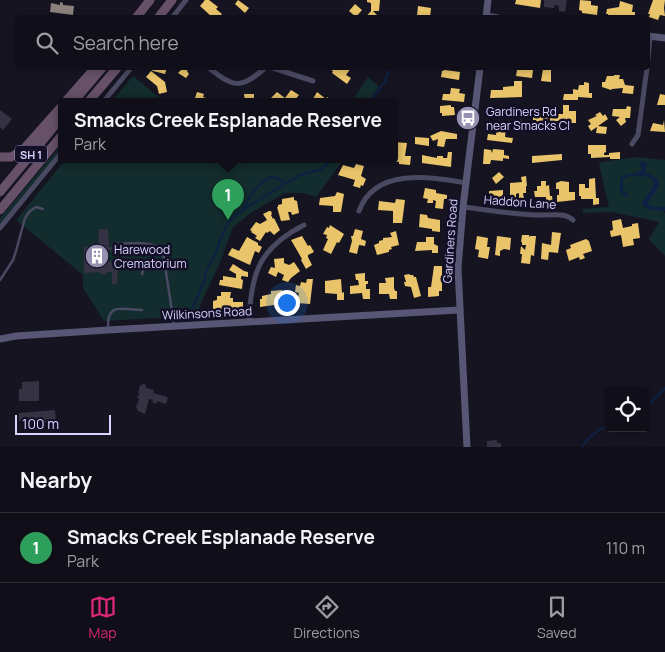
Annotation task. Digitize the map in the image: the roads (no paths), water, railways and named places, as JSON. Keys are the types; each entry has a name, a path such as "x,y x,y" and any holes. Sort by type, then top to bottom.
{"highway":[{"path":"138,15 150,0"},
{"path":"144,15 156,0"},
{"path":"160,15 172,0"},
{"path":"69,98 92,70"},
{"path":"77,98 100,70"},
{"path":"92,98 115,70"},
{"name":"SH 1","path":"0,157 11,157 22,151 58,110"},
{"name":"SH 1","path":"0,192 58,122"},
{"name":"SH 1","path":"0,210 58,140"}],"street":[{"path":"174,15 186,0"},
{"path":"486,15 488,0"},
{"path":"650,37 665,38"},
{"path":"106,98 129,70"},
{"path":"212,70 227,82 237,84 248,81 262,70"},
{"path":"278,70 314,81"},
{"name":"Gardiners Road","path":"467,447 458,268 463,207 480,70"},
{"path":"632,144 638,135 647,70"},
{"path":"0,228 58,157"},
{"path":"359,211 363,202 371,193 387,183 399,179 420,177 466,183"},
{"name":"Haddon Lane","path":"463,207 534,215 564,215 570,216 573,220"},
{"path":"249,321 255,280 262,259 277,241 304,225"},
{"name":"Wilkinsons Road","path":"0,339 16,336 249,321 460,310"},
{"name":"Wilkinsons Road","path":"0,334 16,336"}],"lane":[{"path":"0,280 13,260 27,213 36,207 43,209"},
{"path":"116,244 154,245 160,248 165,266 174,326"},
{"path":"142,274 147,266 165,266"},
{"path":"108,330 108,316 112,311 121,308 142,310"}],"water":[{"path":"639,162 647,163 645,172 657,178 659,186 647,204 653,207 665,207 665,211 650,210 642,205 642,202 652,189 653,179 638,176 627,177 623,179 623,189 629,196 626,197 620,192 620,179 625,175 642,170"}],"waterway":[{"path":"373,98 385,81 389,70"},
{"path":"190,314 205,279 206,271 215,255 228,222 276,189 300,175 322,169 328,163"},
{"path":"244,209 253,192 268,178 276,178 285,184"},
{"path":"650,403 665,388"},
{"path":"582,447 594,434 605,427"}],"place":[{"name":"Gardiners Rd near Smacks Cl","path":"468,118"},
{"name":"Smacks Creek Esplanade Reserve","path":"228,220"},
{"name":"Harewood Crematorium","path":"97,256"}]}
